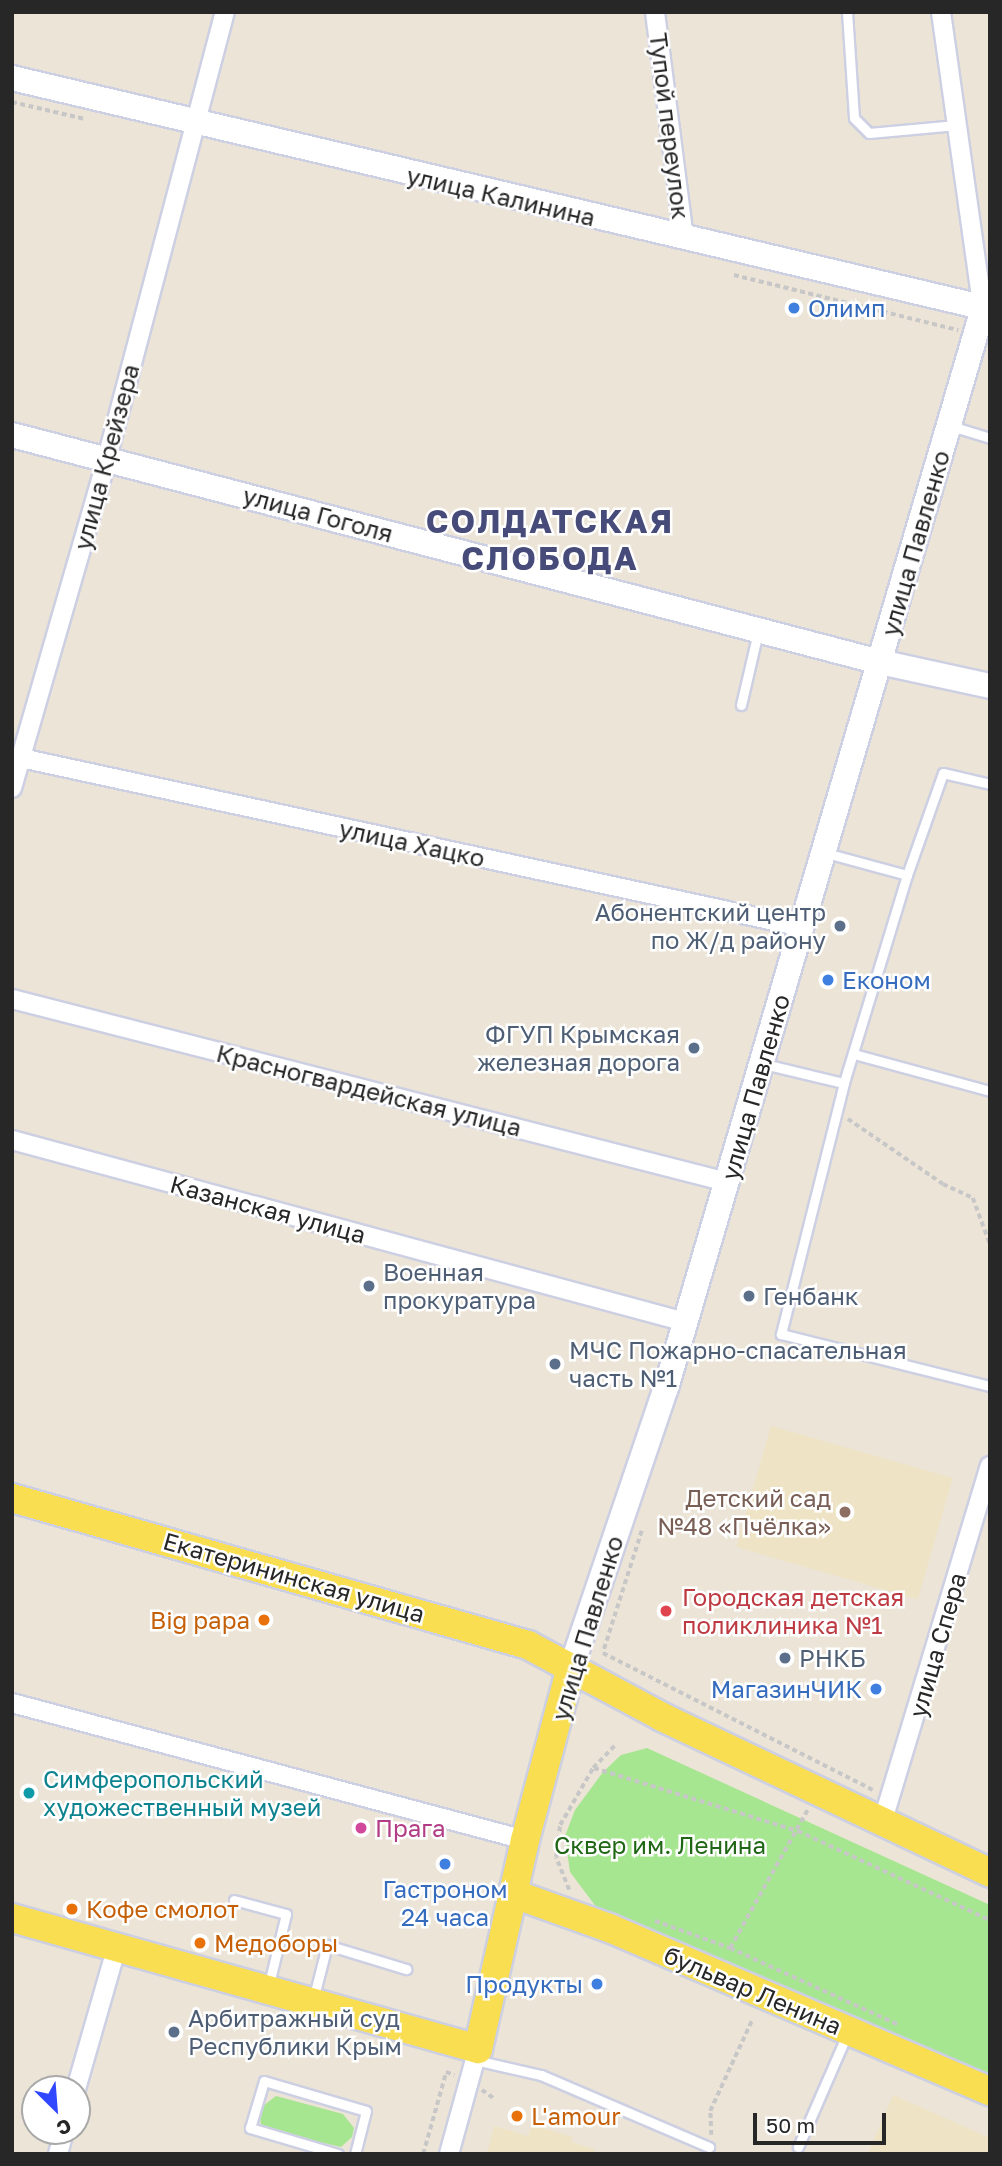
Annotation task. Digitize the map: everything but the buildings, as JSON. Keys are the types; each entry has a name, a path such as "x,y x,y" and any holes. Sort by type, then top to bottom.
{"main road":[{"name":"улица Калинина","path":"12,78 195,124 986,309"},
{"name":"улица Павленко","path":"476,2054 525,1840 570,1671 685,1322 949,425 986,309"},
{"name":"улица Гоголя","path":"12,435 880,662 990,686"},
{"name":"Екатерининская улица","path":"13,1501 528,1645 570,1671"},
{"path":"570,1671 816,1789 887,1811 990,1873"},
{"name":"бульвар Ленина","path":"514,1894 609,1928 990,2091"},
{"path":"12,1918 117,1946 476,2054"}],"street":[{"name":"улица Крейзера","path":"12,788 107,458 225,12"},
{"name":"Тупой переулок","path":"655,12 684,239"},
{"name":"улица Павленко","path":"941,12 986,309"},
{"name":"улица Хацко","path":"21,758 802,927"},
{"name":"Красногвардейская улица","path":"12,999 727,1182"},
{"name":"Казанская улица","path":"12,1140 685,1322"},
{"name":"улица Спера","path":"887,1811 990,1466"},
{"path":"12,1703 525,1840"},
{"path":"80,2075 117,1946"},
{"name":"улица Павленко","path":"449,2154 476,2054"}],"lane":[{"path":"847,12 854,118 869,133 957,125"},
{"path":"949,425 990,438"},
{"path":"741,705 759,630"},
{"path":"990,784 943,773 907,875 844,1083 781,1334 990,1386"},
{"path":"824,852 907,875"},
{"path":"854,1054 990,1091"},
{"path":"762,1063 844,1083"},
{"path":"234,1900 286,1914 266,1993"},
{"path":"311,2005 327,1945 406,1969"},
{"path":"798,2147 848,2031"},
{"path":"476,2054 541,2075 709,2147"},
{"path":"338,2154 250,2128 264,2081 366,2111 355,2154"}],"path":[{"path":"734,275 960,331"},
{"path":"837,1112 943,1184 973,1198 990,1244"},
{"path":"644,1524 603,1653 887,1811"},
{"path":"580,1895 568,1890 556,1857 558,1839 565,1815 593,1768 615,1745"},
{"path":"593,1768 798,1831 990,1920"},
{"path":"730,1948 798,1831 816,1789"},
{"path":"643,1917 730,1948 903,2027"},
{"path":"709,2147 710,2110 752,2020"},
{"path":"423,2154 446,2072"}],"shaded area":[{"name":"Детский сад №48 «Пчёлка»","path":"771,1426 953,1478 918,1599 736,1547"},
{"path":"893,2095 990,2138 990,2154 868,2154"},
{"path":"532,2125 572,2137 571,2142 594,2149 595,2154 487,2154 494,2126 528,2136"}],"green space":[{"name":"Сквер им. Ленина","path":"647,1748 990,1905 990,2077 597,1908 570,1872 565,1836 575,1810 603,1772 621,1755"},
{"path":"276,2096 343,2114 354,2128 352,2137 341,2147 268,2130 261,2124 259,2109"}],"place":[{"name":"Олимп","path":"794,308"},
{"name":"Абонентский центр по Ж/д району","path":"840,926"},
{"name":"Економ","path":"828,980"},
{"name":"ФГУП Крымская железная дорога","path":"694,1048"},
{"name":"Военная прокуратура","path":"369,1286"},
{"name":"Генбанк","path":"749,1296"},
{"name":"МЧС Пожарно-спасательная часть №1","path":"555,1364"},
{"name":"Детский сад №48 «Пчёлка»","path":"845,1512"},
{"name":"Городская детская поликлиника №1","path":"666,1611"},
{"name":"Big papa","path":"264,1620"},
{"name":"РНКБ","path":"785,1658"},
{"name":"МагазинЧИК","path":"876,1689"},
{"name":"Симферопольский художественный музей","path":"29,1793"},
{"name":"Прага","path":"361,1828"},
{"name":"Гастроном 24 часа","path":"445,1864"},
{"name":"Кофе смолот","path":"72,1909"},
{"name":"Медоборы","path":"200,1943"},
{"name":"Продукты","path":"597,1984"},
{"name":"Арбитражный суд Республики Крым","path":"174,2032"},
{"name":"L'amour","path":"517,2116"}],"district":[{"name":"СОЛДАТСКАЯ СЛОБОДА","path":"550,540"}]}
